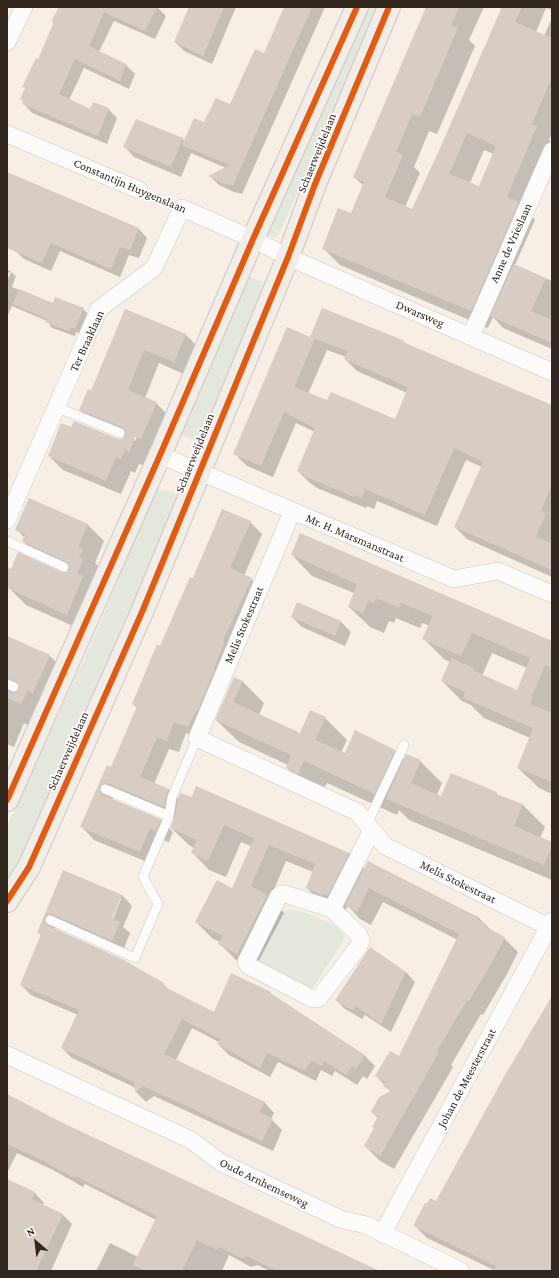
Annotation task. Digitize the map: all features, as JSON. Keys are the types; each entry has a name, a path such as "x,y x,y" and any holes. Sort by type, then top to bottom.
{"street":[{"path":"7,42 24,7"},
{"name":"Schaerweijdelaan","path":"7,800 357,7"},
{"name":"Schaerweijdelaan","path":"7,901 29,867 142,612 198,472 288,257 315,184 389,7"},
{"name":"Constantijn Huygenslaan","path":"7,134 139,190"},
{"name":"Anne de Vrieslaan","path":"471,336 552,151"},
{"name":"Constantijn Huygenslaan","path":"182,208 254,239"},
{"name":"Ter Braaklaan","path":"7,520 99,309 154,268 182,208"},
{"path":"254,239 288,257"},
{"name":"Dwarsweg","path":"288,257 552,372"},
{"name":"Mr. H. Marsmanstraat","path":"160,456 454,579 498,571 552,594"},
{"name":"Melis Stokestraat","path":"292,512 197,738 357,812 385,846 550,924"},
{"path":"332,909 370,827"},
{"path":"282,894 332,909 358,934 361,940 360,946 319,998 313,999 249,966 246,962 278,897 282,894"},
{"name":"Johan de Meesterstraat","path":"382,1234 550,924"},
{"name":"Oude Arnhemseweg","path":"7,1055 191,1140 220,1162 234,1169 340,1219 366,1225 461,1271"}],"lane":[{"path":"56,407 120,433"},
{"path":"7,541 64,567"},
{"name":"Melis Stokestraat","path":"50,920 135,958 158,904 143,877 169,816 172,797 197,738"},
{"path":"370,827 404,745"},
{"path":"105,789 169,816"}],"shaded area":[{"path":"362,7 381,7 279,234 274,237 267,235 264,228"},
{"path":"243,274 266,283 201,443 179,433"},
{"path":"155,488 182,496 95,695 7,888 7,826 101,622"},
{"path":"289,910 304,912 332,924 340,930 345,938 312,989 272,970 253,958 279,912"}],"building":[{"path":"59,7 157,7 145,31 104,12 89,46 126,64 120,81 75,59 59,94 90,109 93,102 109,108 98,136 22,104 23,101 20,99 25,88 22,87 36,58 38,59 53,24 52,20"},
{"path":"189,7 224,7 203,56 174,42"},
{"path":"284,7 312,7 233,185 224,184 208,176 230,165 182,145 194,118 204,122 216,98 230,104 255,49 264,53"},
{"path":"426,7 459,7 451,25 458,28 420,117 412,114 396,152 403,155 385,197 412,209 502,7 522,7 515,22 552,38 552,77 532,124 537,126 507,197 519,202 471,311 322,249 338,208 351,213 364,182 353,177","holes":["467,133 496,146 479,186 449,174"]},
{"path":"136,119 183,138 171,167 123,147"},
{"path":"7,172 139,228 130,250 120,247 111,269 51,243 42,263 7,248"},
{"path":"514,264 546,278 531,311 552,320 552,343 490,316"},
{"path":"19,289 53,303 55,297 84,308 75,329 71,327 69,331 45,322 47,319 13,304"},
{"path":"322,308 403,340 403,342 552,405 552,484 541,511 546,514 536,537 552,544 552,570 454,527 483,462 454,448 425,515 365,489 362,498 355,495 354,497 304,476 304,474 297,471 315,428 284,412 261,466 233,454 287,327 310,337","holes":["315,339 348,351 344,359 408,387 395,419 331,392 327,400 294,387"]},
{"path":"125,309 186,334 174,362 144,350 128,390 157,402 141,439 135,437 129,452 125,450 121,459 116,457 106,481 48,456 61,423 71,427 74,421 118,439 125,436 126,432 122,427 79,410 88,389 91,391"},
{"path":"29,498 88,524 78,547 83,549 79,558 83,559 77,574 83,576 67,615 7,588 7,567 11,569 18,552 62,572 67,572 70,569 69,564 66,562 22,541 25,534 15,530"},
{"path":"222,509 251,521 230,568 252,578 224,638 224,643 214,668 215,669 197,712 196,711 188,727 174,722 167,741 157,737 140,777 169,789 164,807 107,783 102,784 99,787 100,792 103,795 161,819 156,831 150,828 140,852 80,827 107,765 111,767 137,706 132,704 157,644 160,646 190,577 193,578"},
{"path":"300,533 552,641 552,668 545,665 530,704 552,713 552,782 517,768 533,728 463,698 465,692 441,681 451,658 473,668 474,671 517,690 530,658 472,633 461,656 422,639 433,616 401,603 399,608 376,598 374,603 368,601 363,613 348,607 357,584 291,555"},
{"path":"297,602 341,621 335,636 291,617"},
{"path":"7,636 50,655 33,693 28,690 21,704 7,698 7,691 15,693 20,687 17,682 7,678"},
{"path":"234,677 243,681 233,702 300,733 310,710 326,717 315,740 345,753 355,730 395,750 375,794 304,761 298,774 286,768 291,755 215,720"},
{"path":"406,754 421,760 411,783 441,796 451,773 497,792 496,794 523,804 514,826 552,842 552,846 544,865 386,799"},
{"path":"196,786 349,853 328,896 306,888 315,864 269,845 251,886 267,895 237,954 218,944 223,936 195,922 217,880 232,888 254,838 224,825 208,861 191,853 197,840 170,828 175,817 180,793 192,797"},
{"path":"368,861 478,917 477,919 487,925 486,927 505,937 469,1001 467,1000 437,1051 439,1052 380,1156 364,1146 374,1128 372,1127 378,1116 371,1112 379,1097 391,1091 383,1086 385,1082 375,1076 390,1051 399,1056 459,934 369,888 357,912 345,905"},
{"path":"63,870 122,895 112,919 120,922 112,941 52,914 47,915 44,918 47,925 122,959 164,983 163,986 214,1012 231,973 271,992 270,993 365,1055 356,1069 352,1067 346,1075 324,1061 322,1066 311,1061 305,1071 267,1053 260,1068 217,1044 220,1039 182,1019 164,1054 265,1102 259,1112 273,1119 262,1141 143,1086 135,1092 134,1082 61,1048 79,1010 20,985 41,934 37,933"},
{"path":"370,947 406,972 381,1024 356,1006 353,1011 335,1000"},
{"path":"552,996 552,1271 493,1271 496,1266 413,1226 425,1203 427,1204 430,1198 436,1201 505,1075"},
{"path":"7,1094 67,1125 380,1271 278,1271 247,1256 241,1258 220,1247 218,1250 197,1240 182,1271 145,1271 133,1265 157,1216 75,1176 74,1178 42,1160 7,1144"},
{"path":"7,1179 35,1192 32,1199 63,1214 36,1271 7,1271"}],"cycle path":[{"path":"7,800 160,455 253,239 357,7"},
{"path":"7,901 29,867 142,612 288,257 315,184 389,7"}]}
